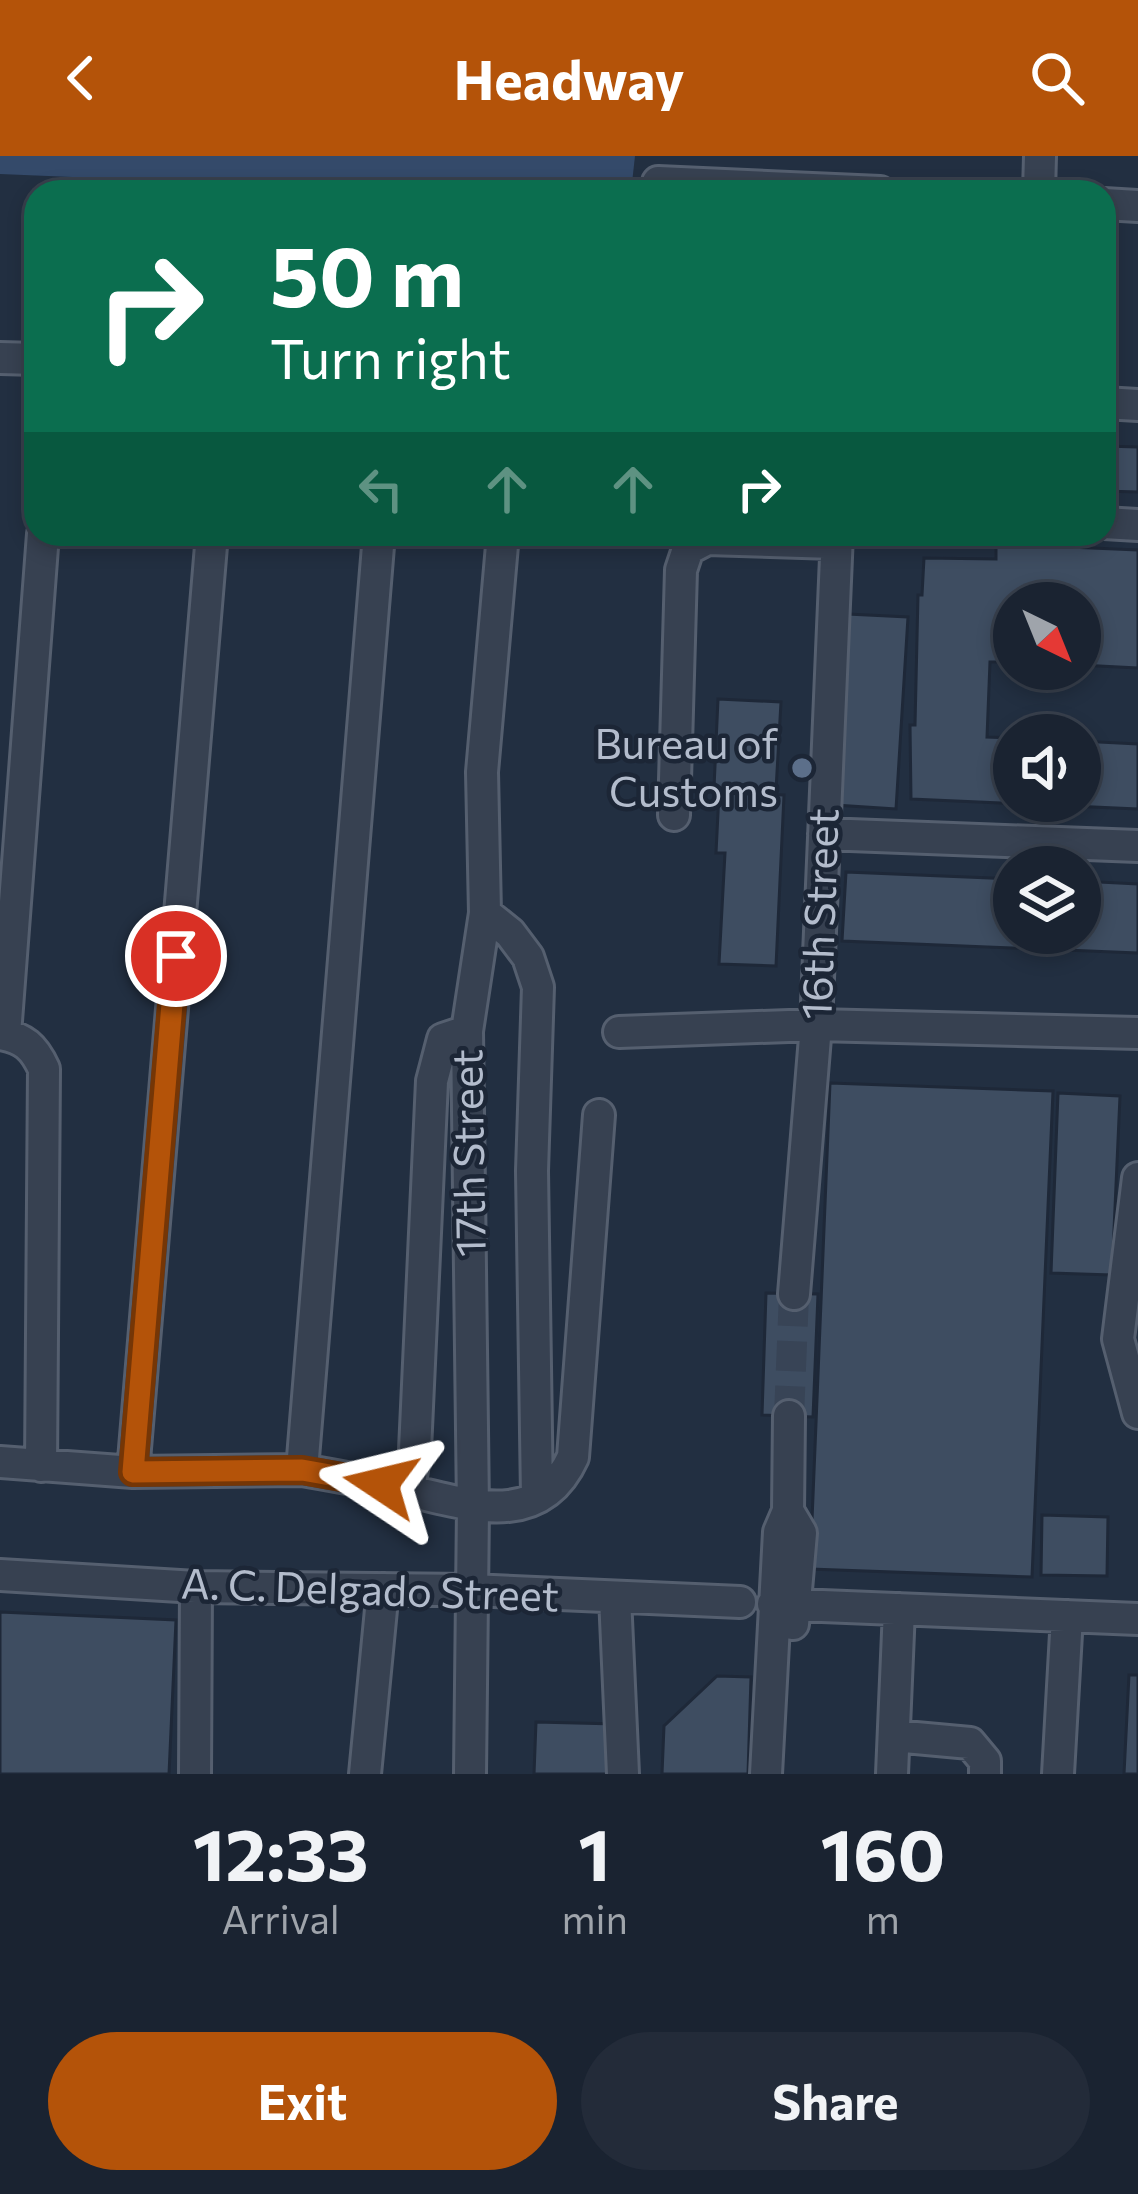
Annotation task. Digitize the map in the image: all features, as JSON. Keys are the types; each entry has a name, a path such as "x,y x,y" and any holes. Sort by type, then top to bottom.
{"street":[{"path":"658,177 702,180"},
{"path":"41,1466 44,1069 35,1049 22,1039 2,1034 42,546"},
{"path":"133,1472 211,546"},
{"path":"302,1470 378,546"},
{"name":"17th Street","path":"470,1774 473,1508 467,1031 484,913 482,772 502,546"},
{"path":"674,814 681,570 688,549 694,546"},
{"name":"16th Street","path":"794,1294 816,1025 835,546"},
{"path":"824,834 1138,847"},
{"path":"484,913 510,933 528,957 538,987 532,1171 537,1497"},
{"path":"619,1032 816,1025 1138,1033"},
{"path":"409,1490 415,1450 432,1081 443,1040 467,1031"},
{"path":"0,1462 133,1472 302,1470 409,1490 473,1508 516,1505 537,1497 565,1476 573,1457 599,1115"},
{"path":"1138,1178 1118,1339 1138,1413"},
{"path":"766,1774 784,1604 801,1533 788,1511 789,1416"},
{"name":"A. C. Delgado Street","path":"0,1575 196,1587 471,1590 740,1602"},
{"path":"195,1774 196,1587"},
{"path":"365,1774 383,1589"},
{"path":"615,1598 623,1774"},
{"path":"784,1604 1138,1619"},
{"path":"784,1604 786,1774"},
{"path":"892,1774 898,1610"},
{"path":"1058,1774 1067,1616"},
{"path":"894,1736 970,1743 986,1761 985,1774"}],"water":[{"path":"0,156 635,156 632,180 144,180 0,174"}],"building":[{"path":"1116,446 1138,447 1138,492 1116,491"},
{"path":"996,546 1138,550 1138,668 1101,666 1101,582 993,582 987,737 993,737 993,803 911,799 910,725 915,725 918,595 922,595 924,558 996,559"},
{"path":"847,614 908,617 896,809 835,805"},
{"path":"718,699 781,702 776,790 714,788"},
{"path":"1101,742 1138,744 1138,809 1101,807"},
{"path":"719,793 784,795 776,966 719,964 725,853 716,853"},
{"path":"846,872 993,878 993,947 842,941"},
{"path":"1101,882 1138,884 1138,953 1101,952"},
{"path":"830,1083 1053,1091 1032,1577 810,1569"},
{"path":"1058,1093 1120,1096 1112,1275 1051,1273"},
{"path":"766,1293 818,1294 813,1417 762,1415"},
{"path":"1042,1515 1108,1517 1107,1576 1041,1575"},
{"path":"0,1612 176,1620 169,1774 0,1774"},
{"path":"1129,1675 1138,1675 1138,1774 1124,1774"},
{"path":"717,1676 751,1677 748,1774 662,1774 664,1726"},
{"path":"536,1722 616,1724 614,1774 534,1774"}],"tunnel":[{"path":"789,1416 794,1294"}],"place":[{"name":"Bureau of Customs","path":"802,768"}],"route":[{"path":"176,956 133,1472 302,1470 381,1484"}]}
